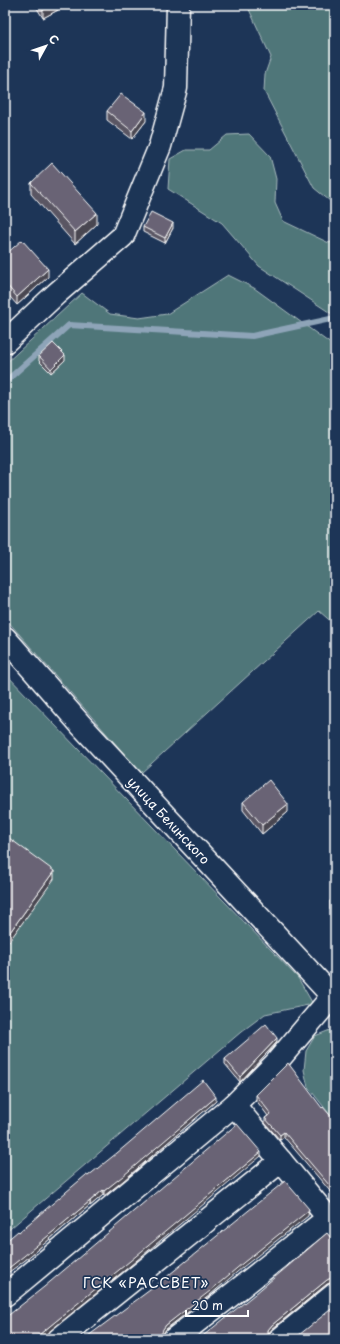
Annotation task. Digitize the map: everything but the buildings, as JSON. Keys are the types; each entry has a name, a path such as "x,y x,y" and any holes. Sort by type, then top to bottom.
{"street":[{"path":"5,342 56,294 123,236 160,146 176,88 178,5"},
{"name":"улица Белинского","path":"5,638 81,725 334,996"},
{"path":"5,1295 234,1105 275,1064 334,996"},
{"path":"174,1339 331,1222 234,1105"},
{"path":"59,1339 281,1161"},
{"path":"280,1339 335,1294"}],"green space":[{"path":"247,5 335,5 335,205 314,188 264,91 265,74 271,57"},
{"path":"249,134 270,156 276,179 275,203 283,221 329,243 335,240 335,316 259,266 222,223 168,189 170,159 186,150 209,150 227,135"},
{"path":"228,275 254,288 335,347 335,625 319,611 141,773 5,618 5,364 82,293 110,314 139,318 167,314"},
{"path":"5,673 298,978 313,1004 265,1014 241,1032 5,1233"},
{"path":"335,1028 335,1121 308,1087 304,1070 306,1051 315,1036"}],"waterway":[{"path":"5,382 69,325 252,336 335,318"}],"district":[{"name":"ГСК «РАССВЕТ»","path":"146,1282"}]}
